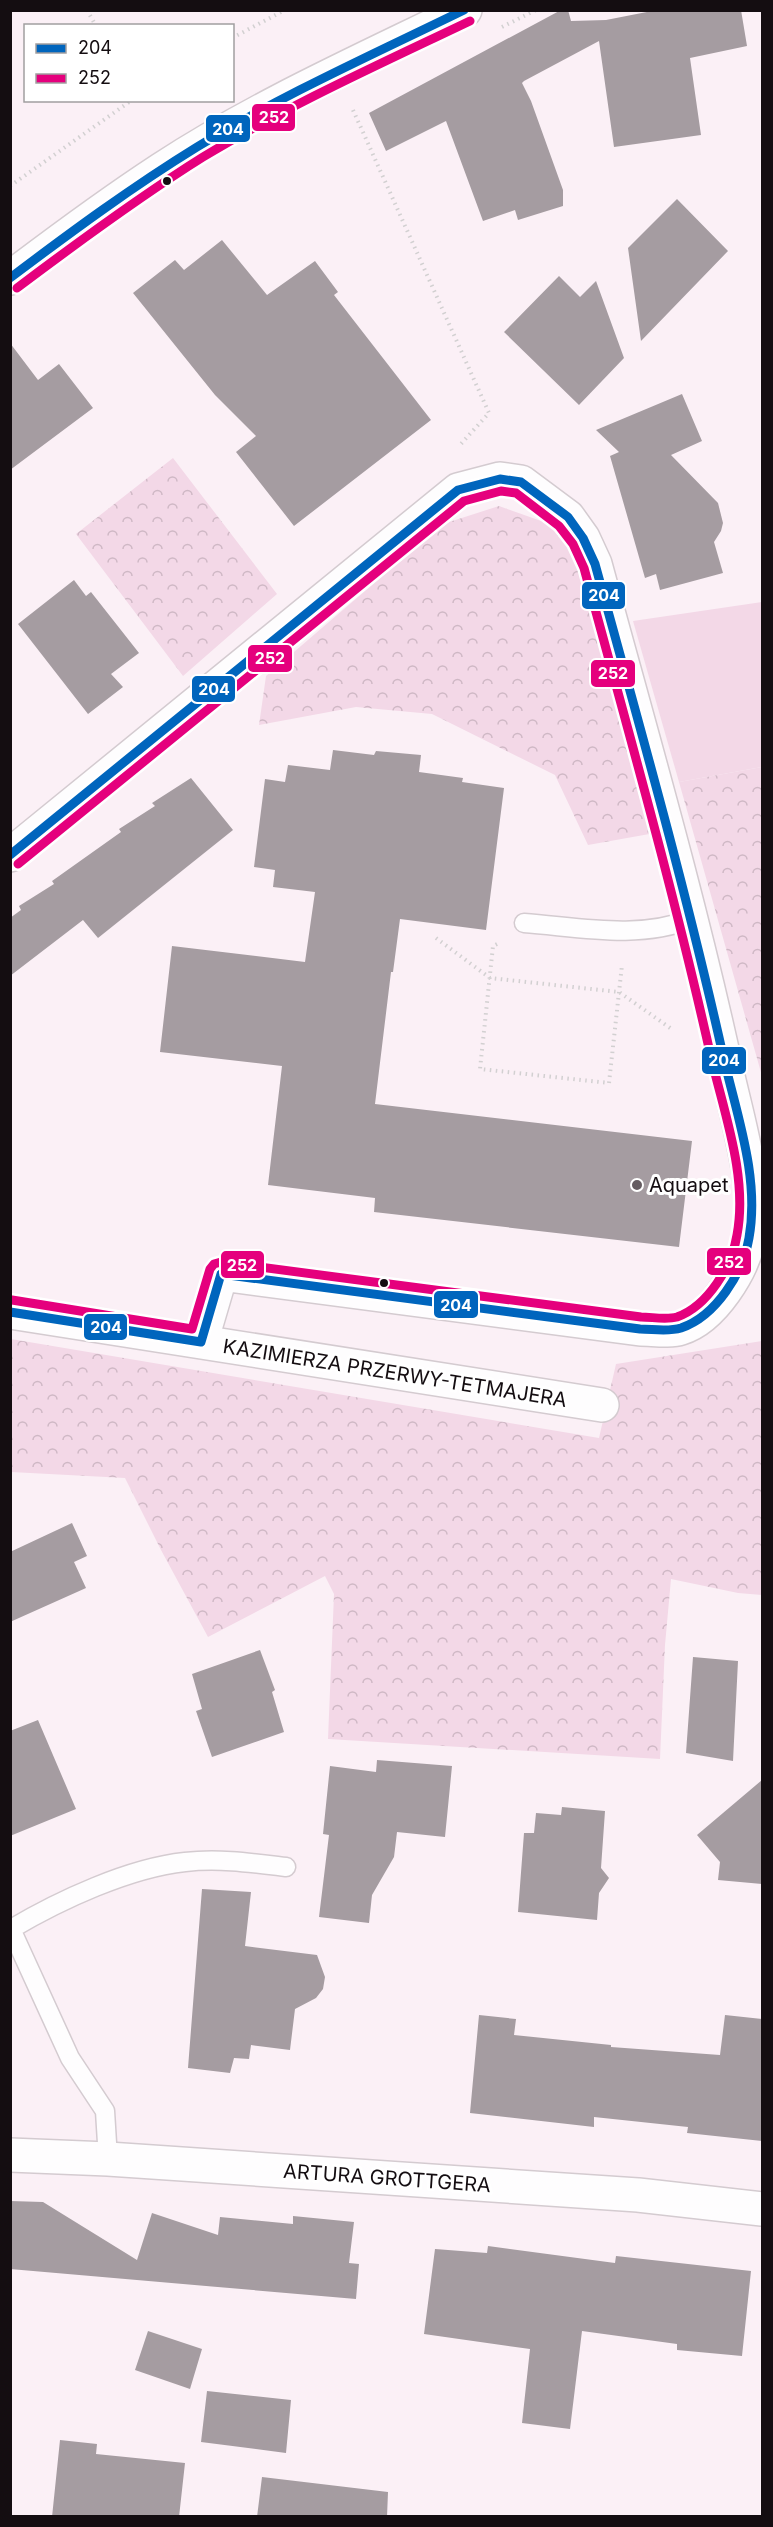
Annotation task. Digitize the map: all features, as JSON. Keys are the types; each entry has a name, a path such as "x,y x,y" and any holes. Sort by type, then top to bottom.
{"street":[{"path":"10,278 83,224 174,162 273,105 465,10"},
{"path":"10,855 458,490 500,479 521,482 568,517 583,538 595,564 691,919 720,1038 746,1162 751,1203 749,1238 733,1279 708,1311 697,1321 678,1329 640,1329 221,1274 201,1342"},
{"name":"KAZIMIERZA PRZERWY-TETMAJERA","path":"10,1312 602,1405"},
{"name":"ARTURA GROTTGERA","path":"10,2155 108,2159 638,2195 762,2209"}],"lane":[{"path":"524,923 639,931 691,919"},
{"path":"108,2159 105,2111 70,2058 11,1928 45,1908 148,1868 187,1862 237,1861 286,1867"}],"path":[{"path":"87,10 95,24"},
{"path":"234,37 285,10"},
{"path":"10,186 129,102"},
{"path":"356,116 489,413 480,424"},
{"path":"524,923 493,946 480,1069 609,1083 619,992"},
{"path":"436,938 490,978 619,992 692,1042 720,1038"}],"green space":[{"path":"173,458 277,594 183,676 76,534"},
{"path":"499,506 544,522 572,544 655,833 588,845 555,775 432,714 356,707 259,725 266,676 443,524"},
{"path":"762,602 762,767 679,782 633,621"},
{"path":"762,767 762,1076 679,782"},
{"path":"11,1339 599,1438 616,1364 762,1341 762,1595 738,1593 671,1579 665,1645 660,1759 328,1739 334,1594 325,1576 208,1637 125,1478 11,1472"}],"building":[{"path":"561,10 568,10 571,21 606,20 657,10 741,10 747,46 690,58 701,135 614,147 599,41 524,81 522,83 531,101 563,190 563,206 518,220 515,210 483,221 446,121 386,151 369,113"},
{"path":"677,199 728,251 641,341 628,248"},
{"path":"222,240 267,295 315,261 338,292 334,295 431,420 294,526 236,452 256,436 215,395 133,293 175,260 184,270"},
{"path":"559,276 580,297 596,281 624,358 579,405 504,332"},
{"path":"10,343 38,380 59,364 93,408 10,470"},
{"path":"682,394 702,441 671,455 718,503 723,523 714,542 723,573 660,590 656,574 645,578 610,456 619,452 596,430"},
{"path":"74,580 86,596 91,592 139,653 111,674 123,687 88,714 18,624"},
{"path":"333,750 374,755 376,751 421,755 419,772 463,778 462,782 504,788 486,930 400,919 393,972 391,972 375,1104 692,1141 679,1247 374,1212 375,1198 268,1185 282,1066 160,1052 172,946 305,962 315,892 273,887 275,870 254,867 265,779 285,782 288,765 330,770"},
{"path":"191,778 233,830 98,938 83,920 10,976 10,918 21,910 19,906 54,884 52,881 121,832 119,829 155,806 152,803"},
{"path":"72,1523 87,1556 74,1562 86,1588 10,1622 10,1552"},
{"path":"260,1650 275,1690 272,1692 284,1732 212,1757 196,1711 202,1709 192,1674"},
{"path":"693,1657 738,1661 733,1761 686,1753"},
{"path":"38,1720 76,1809 10,1836 10,1731"},
{"path":"377,1760 452,1766 445,1837 397,1832 394,1857 372,1895 369,1923 319,1917 329,1835 323,1834 330,1766 376,1772"},
{"path":"762,1780 762,1884 718,1880 720,1862 697,1835"},
{"path":"562,1807 605,1811 601,1868 609,1878 599,1893 597,1920 518,1912 524,1833 534,1833 536,1813 561,1815"},
{"path":"202,1889 251,1892 245,1946 317,1955 325,1977 323,1989 316,1998 295,2009 290,2050 251,2045 249,2059 234,2058 230,2073 188,2068"},
{"path":"479,2015 516,2019 514,2035 611,2045 611,2047 720,2055 725,2015 762,2019 762,2141 687,2133 688,2127 594,2117 594,2127 470,2113"},
{"path":"10,2201 43,2202 137,2260 152,2213 218,2235 220,2217 293,2224 293,2216 354,2222 349,2263 359,2264 356,2299 10,2269"},
{"path":"488,2246 615,2263 616,2256 751,2271 742,2356 677,2350 677,2344 582,2331 570,2429 522,2423 530,2349 424,2334 435,2249 487,2253"},
{"path":"148,2331 202,2349 190,2389 135,2370"},
{"path":"207,2391 291,2400 286,2453 201,2442"},
{"path":"60,2440 97,2444 96,2454 185,2463 179,2517 52,2517"},
{"path":"262,2477 388,2492 387,2517 257,2517"}],"transit line":[{"name":"204","path":"10,278 125,194 229,128 464,10"},
{"name":"252","path":"17,288 109,220 235,138 302,102 470,21"},
{"name":"204","path":"10,855 458,490 500,479 521,482 568,517 583,538 595,564 662,809 745,1145 752,1215 749,1238 741,1265 726,1292 706,1314 681,1328 666,1330 640,1329 221,1274 201,1342"},
{"name":"252","path":"12,1300 192,1329 210,1269 214,1264 221,1262 641,1317 673,1318 688,1312 699,1304 717,1284 734,1247 740,1213 737,1168 728,1123 666,872 584,568 573,544 559,526 516,493 501,491 464,501 18,864"},
{"name":"204","path":"10,1312 201,1342"}],"place":[{"name":"Aquapet","path":"637,1185"}]}
